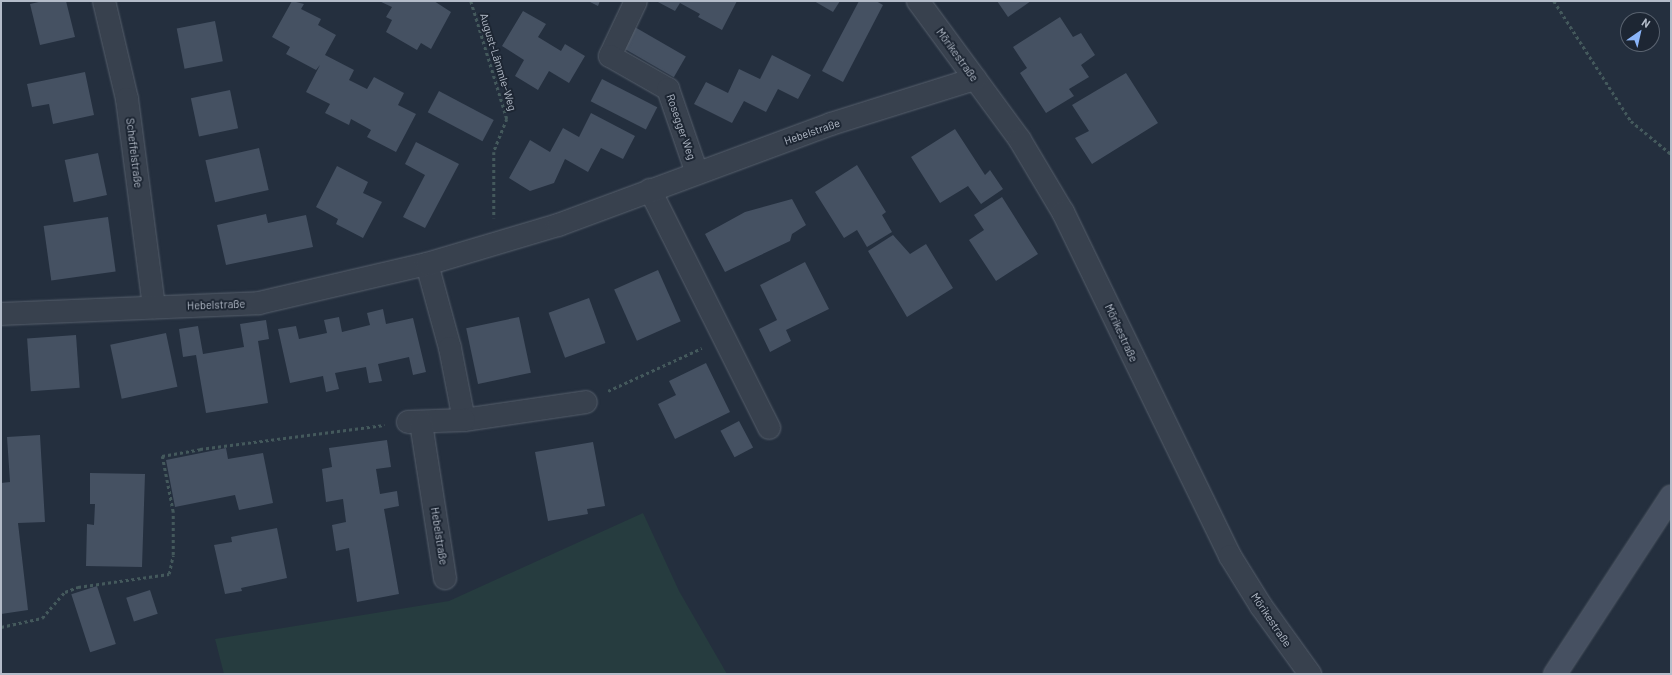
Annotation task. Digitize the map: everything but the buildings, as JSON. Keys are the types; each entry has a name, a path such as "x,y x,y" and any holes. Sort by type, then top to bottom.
{"main road":[{"path":"1555,674 1671,497"}],"street":[{"name":"Scheffelstraße","path":"104,1 127,99 154,307"},
{"name":"Rosegger Weg","path":"636,1 610,56 668,89 697,172"},
{"name":"Mörikestraße","path":"918,1 1020,140 1063,212 1230,556 1265,612 1310,674"},
{"name":"Hebelstraße","path":"1,314 259,303 427,264 558,225 697,172 831,124 975,79"},
{"path":"650,190 770,428"},
{"path":"427,264 450,348 464,420"},
{"path":"414,422 464,420 586,402"},
{"name":"Hebelstraße","path":"414,422 445,578"}],"path":[{"name":"August-Lämmle-Weg","path":"471,1 507,118 494,152 494,220 498,244"},
{"path":"1554,1 1631,122 1671,154"},
{"path":"586,402 725,337"},
{"path":"1,627 42,618 65,592 78,587 169,574 173,555 173,512 162,456 200,449 414,422"}],"green space":[{"path":"643,513 679,591 727,674 224,674 215,639 449,601"}]}
